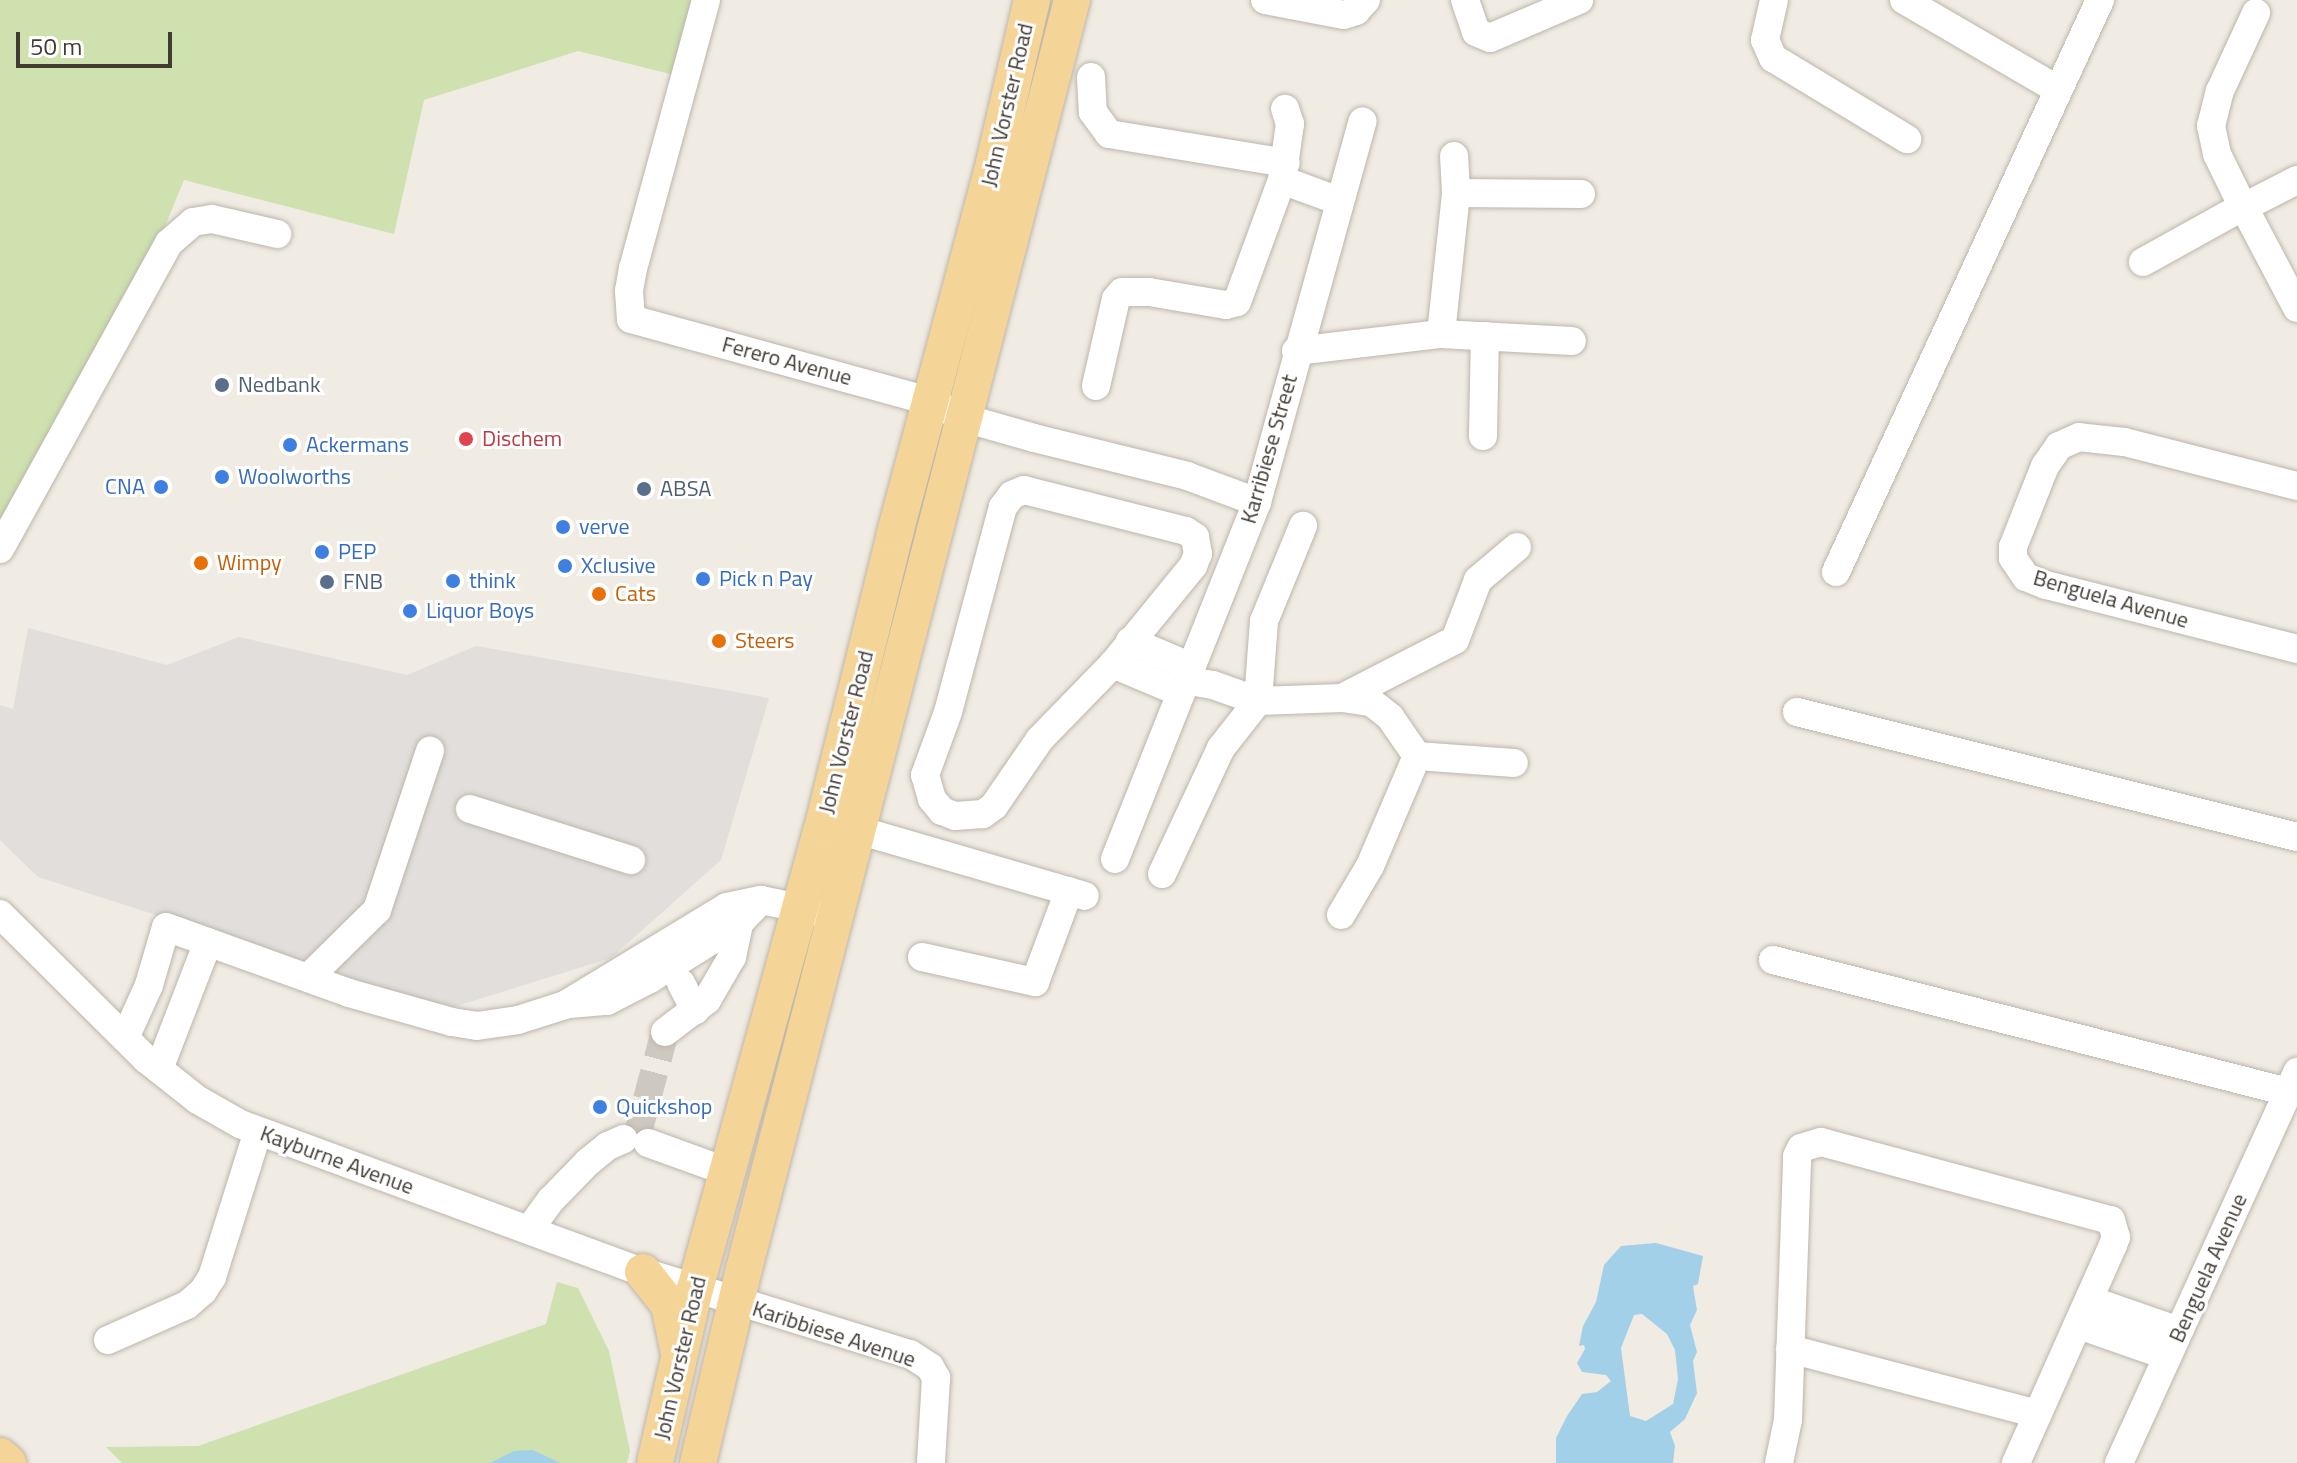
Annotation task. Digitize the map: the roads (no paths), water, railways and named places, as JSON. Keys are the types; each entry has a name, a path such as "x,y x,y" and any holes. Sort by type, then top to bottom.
{"main road":[{"name":"John Vorster Road","path":"655,1463 695,1289 800,907 994,163 1032,0"},
{"name":"John Vorster Road","path":"698,1463 736,1302 1072,0"},
{"path":"643,1272 669,1305 676,1329 679,1367"},
{"path":"0,1456 8,1463"}],"street":[{"name":"Ferero Avenue","path":"706,0 633,268 629,291 631,319 932,402 964,418 1187,476 1257,502"},
{"path":"1265,0 1344,15 1356,11 1366,0"},
{"path":"1465,0 1469,21 1476,32 1490,38 1579,0"},
{"path":"1774,0 1765,40 1773,58 1907,139"},
{"path":"1904,0 2057,89"},
{"path":"1836,572 2100,0"},
{"path":"2256,13 2220,91 2211,126 2217,154 2297,308"},
{"path":"1091,77 1093,112 1109,134 1284,171 1339,201"},
{"path":"1096,386 1116,299 1122,292 1149,292 1226,305 1237,302 1284,171 1290,124 1285,109"},
{"name":"Karribiese Street","path":"1115,859 1184,679 1257,502 1296,351 1363,121"},
{"path":"1441,334 1456,193 1454,156"},
{"path":"2143,262 2297,180"},
{"path":"1456,193 1581,194"},
{"path":"0,549 169,243 193,222 212,219 277,234"},
{"path":"1296,351 1441,334 1572,341"},
{"path":"1483,436 1485,336"},
{"name":"Benguela Avenue","path":"2297,486 2124,442 2079,437 2059,446 2045,466 2013,547 2013,558 2026,577 2046,585 2297,649"},
{"path":"1037,491 1186,531 1195,537 1198,554 1193,566 1113,664 1040,739 994,806 983,814 955,816 942,811 932,799 925,775 929,758 948,712 999,520 1012,495 1037,491"},
{"path":"1162,874 1221,748 1258,701 1264,621 1303,526"},
{"path":"1342,698 1455,640 1478,580 1517,547"},
{"path":"1130,641 1184,679"},
{"path":"1113,664 1213,685 1258,701 1342,698 1371,702 1390,717 1417,756"},
{"path":"1797,712 2297,837"},
{"path":"310,976 377,910 430,751"},
{"path":"1417,756 1514,763"},
{"path":"1341,915 1370,866 1417,756"},
{"path":"470,809 631,860"},
{"path":"858,830 1077,894 1035,982 922,957"},
{"path":"607,1001 706,945 739,923 761,900"},
{"path":"565,1005 707,916 727,907 761,900 835,917"},
{"name":"Kayburne Avenue","path":"0,914 125,1038 198,1100 258,1131 643,1272 736,1302"},
{"path":"665,1032 695,1011 713,991 732,957 739,923"},
{"path":"125,1038 149,985 166,927 396,1007 477,1026 518,1020 565,1005 641,999 681,983 702,961 706,945"},
{"path":"159,1069 208,942"},
{"path":"1773,960 2292,1082"},
{"path":"681,983 695,1011"},
{"name":"Benguela Avenue","path":"2119,1463 2292,1082"},
{"path":"108,1340 187,1305 203,1291 212,1277 258,1131"},
{"path":"529,1230 588,1162 608,1146 636,1141 728,1172"},
{"path":"1779,1463 1788,1420 1796,1166 1801,1148 1821,1142 2111,1220 2116,1237 2016,1463"},
{"name":"Karibbiese Avenue","path":"736,1302 910,1354 930,1367 938,1391 931,1463"},
{"path":"2084,1312 2174,1343"},
{"path":"1790,1349 2038,1414"},
{"path":"714,1397 721,1437 714,1463"}],"water":[{"path":"1656,1243 1703,1256 1698,1284 1693,1286 1697,1310 1690,1325 1697,1352 1693,1361 1697,1393 1685,1419 1670,1432 1675,1446 1673,1463 1556,1463 1556,1438 1567,1416 1582,1394 1597,1392 1611,1381 1606,1375 1582,1372 1577,1363 1585,1349 1584,1345 1579,1346 1583,1326 1596,1302 1604,1265 1621,1246","holes":["1642,1314 1667,1334 1675,1350 1678,1379 1673,1404 1646,1421 1630,1416 1621,1348 1634,1315"]},
{"path":"533,1450 560,1463 490,1463 514,1451"}],"tunnel":[{"path":"636,1140 665,1032"}],"place":[{"name":"Nedbank","path":"222,385"},
{"name":"Dischem","path":"466,439"},
{"name":"Ackermans","path":"290,445"},
{"name":"Woolworths","path":"222,477"},
{"name":"CNA","path":"161,487"},
{"name":"ABSA","path":"644,489"},
{"name":"verve","path":"563,527"},
{"name":"PEP","path":"322,552"},
{"name":"Wimpy","path":"201,563"},
{"name":"Xclusive","path":"565,566"},
{"name":"Pick n Pay","path":"703,579"},
{"name":"think","path":"453,581"},
{"name":"FNB","path":"327,582"},
{"name":"Cats","path":"599,594"},
{"name":"Liquor Boys","path":"410,611"},
{"name":"Steers","path":"719,641"},
{"name":"Quickshop","path":"600,1107"}]}
